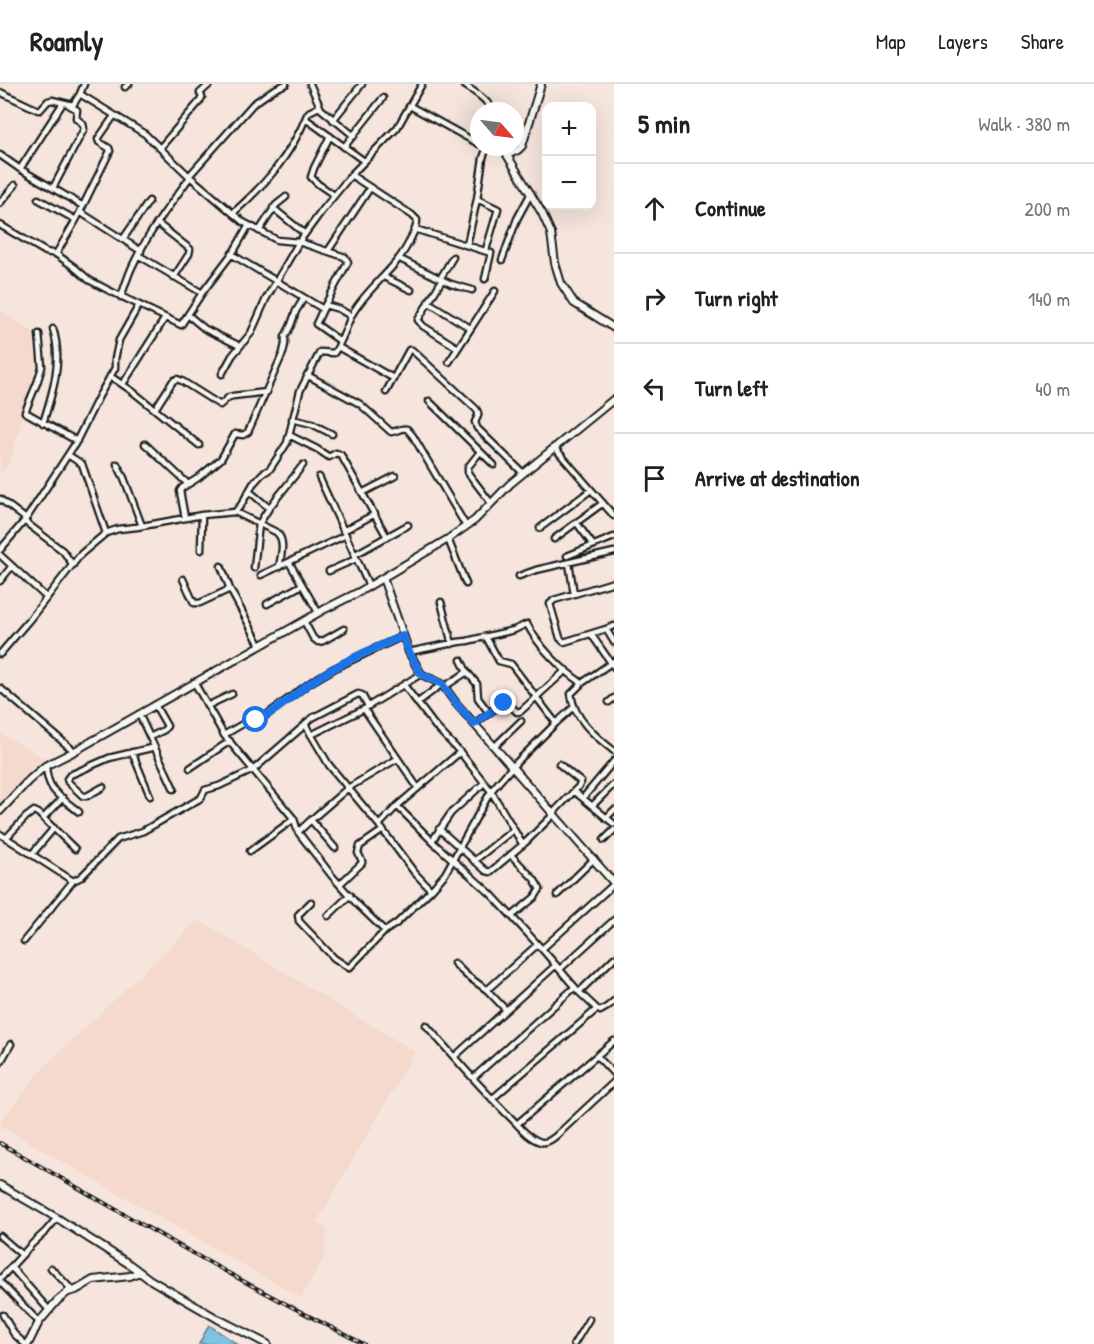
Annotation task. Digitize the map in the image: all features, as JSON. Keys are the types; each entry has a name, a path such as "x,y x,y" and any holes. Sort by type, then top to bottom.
{"street":[{"path":"0,92 40,110 48,101 73,105 84,84"},
{"path":"160,148 201,101 201,92 210,84"},
{"path":"121,297 140,253 190,176 253,104 286,84"},
{"path":"310,84 325,114 354,136"},
{"path":"222,374 232,356 251,333 299,242 351,175 396,128 422,84"},
{"path":"463,84 487,102"},
{"path":"524,140 541,84"},
{"path":"333,120 358,85"},
{"path":"80,94 145,134 243,222 277,240 299,242 345,257 348,262 316,324 339,344 393,378"},
{"path":"344,147 383,98"},
{"path":"20,169 66,104"},
{"path":"53,188 84,129 84,125 76,118 77,110 66,104"},
{"path":"410,106 470,139"},
{"path":"233,213 249,199 286,156 309,112 320,107"},
{"path":"56,254 76,220 110,150 98,139 114,116"},
{"path":"306,119 364,161"},
{"path":"330,136 311,177 334,195"},
{"path":"0,154 20,169 83,206"},
{"path":"467,245 484,156"},
{"path":"508,156 531,193 551,233 555,263 561,283 574,303 614,328"},
{"path":"235,512 241,506 253,484 270,469 287,442 300,391 320,352 334,353 351,316 366,295 400,259 417,224 415,218 351,175"},
{"path":"0,203 15,185"},
{"path":"328,251 370,188"},
{"path":"502,260 516,219 531,193"},
{"path":"260,231 273,208 286,197"},
{"path":"38,199 76,220"},
{"path":"477,199 498,209 486,250"},
{"path":"123,239 149,201"},
{"path":"273,208 305,234"},
{"path":"80,212 202,293"},
{"path":"158,223 190,249 174,276"},
{"path":"0,225 46,252 56,254 89,280 181,325 249,225"},
{"path":"415,229 486,250 491,254 485,279"},
{"path":"231,254 304,298 324,307 339,309 351,316"},
{"path":"453,257 418,320 423,326 458,348"},
{"path":"400,259 461,288 472,290"},
{"path":"384,277 411,290"},
{"path":"449,362 495,291"},
{"path":"184,518 179,494 182,488 221,459 235,434 243,435 248,432 283,353 285,337 304,298"},
{"path":"428,302 470,328"},
{"path":"47,598 0,552 25,520 77,441 115,368 119,340 139,305"},
{"path":"188,315 205,329 240,346"},
{"path":"123,384 165,318"},
{"path":"43,423 57,369 57,339 53,328"},
{"path":"39,334 42,367 25,412 77,441"},
{"path":"386,392 407,351 414,351 476,409 479,413 475,422 477,428 523,473"},
{"path":"307,375 360,404 390,432 407,429 466,526"},
{"path":"110,376 199,445"},
{"path":"155,409 173,381 177,379 220,405 229,397 267,392"},
{"path":"0,811 46,765 318,612 369,586 447,539 466,526 523,473 614,399"},
{"path":"429,401 494,465"},
{"path":"292,419 312,424 332,434"},
{"path":"289,435 329,457 339,453 387,537"},
{"path":"145,444 188,484"},
{"path":"554,447 614,516"},
{"path":"480,452 468,467 468,473 491,503"},
{"path":"68,455 82,464 106,533"},
{"path":"117,464 142,526"},
{"path":"254,568 259,524 303,465"},
{"path":"363,493 395,476"},
{"path":"319,477 369,586"},
{"path":"540,528 591,490"},
{"path":"249,491 269,508"},
{"path":"0,499 63,552 73,565"},
{"path":"554,539 603,503"},
{"path":"0,654 81,554 106,533 118,529 235,512 282,537 279,567"},
{"path":"261,575 345,533 375,514"},
{"path":"201,550 202,515"},
{"path":"576,522 593,545"},
{"path":"329,571 408,525"},
{"path":"567,556 614,537"},
{"path":"447,539 466,584"},
{"path":"519,576 614,552"},
{"path":"289,562 318,612"},
{"path":"569,563 574,594"},
{"path":"0,581 12,566"},
{"path":"221,566 230,589 261,645"},
{"path":"383,578 409,652 421,674 443,686 614,884 542,949"},
{"path":"183,579 194,603 200,603 230,589"},
{"path":"614,582 550,602 560,638 563,641 566,642 614,626"},
{"path":"267,604 302,585"},
{"path":"441,602 452,644"},
{"path":"304,621 313,638 318,642 344,629"},
{"path":"409,652 486,637 528,624 533,635 572,676 582,683"},
{"path":"606,629 614,642"},
{"path":"591,634 613,663 582,683 571,694 572,704 584,724 614,751"},
{"path":"224,735 251,719 261,719 311,682 335,668 403,636"},
{"path":"486,637 496,658 501,663 511,664 556,723"},
{"path":"461,660 477,684 478,698 489,713"},
{"path":"474,724 504,703 519,712 566,670"},
{"path":"417,703 467,672"},
{"path":"311,735 366,708 421,674"},
{"path":"194,682 224,735 294,819 298,832 340,884 385,931"},
{"path":"404,685 435,726 460,752 491,791 523,845"},
{"path":"0,688 74,751"},
{"path":"207,705 232,694"},
{"path":"24,940 73,881 81,877 118,839 143,831 201,798 205,790 253,770 312,718 358,694 363,697 366,708 418,789"},
{"path":"609,702 614,698"},
{"path":"150,737 165,730 166,726 155,705"},
{"path":"311,902 297,918 334,958 349,968 385,931 397,924 445,874 491,791 512,767 574,707"},
{"path":"139,714 174,789"},
{"path":"494,747 521,721"},
{"path":"306,724 329,765 431,890"},
{"path":"190,768 230,741"},
{"path":"103,787 83,796 67,779 109,758 155,747"},
{"path":"132,752 150,796"},
{"path":"379,825 397,806 460,752"},
{"path":"298,832 348,788 397,759"},
{"path":"583,798 614,761"},
{"path":"439,829 474,861 490,872 523,845 580,784 580,780 559,764"},
{"path":"46,765 51,788 79,812"},
{"path":"432,841 451,813 484,783"},
{"path":"592,806 614,784"},
{"path":"574,790 614,824"},
{"path":"43,818 63,798"},
{"path":"397,806 491,894 597,1009 602,1011 614,1001"},
{"path":"606,818 614,810"},
{"path":"6,838 32,812 36,812 75,849"},
{"path":"250,851 294,819"},
{"path":"311,820 335,848"},
{"path":"32,854 54,828"},
{"path":"340,884 362,863 358,853 360,846 383,830"},
{"path":"474,861 513,830"},
{"path":"604,840 614,830"},
{"path":"0,834 73,881"},
{"path":"511,855 534,879 540,889 535,897 512,916"},
{"path":"558,895 594,860"},
{"path":"328,916 350,895"},
{"path":"454,1057 506,1010 614,920"},
{"path":"487,990 537,945"},
{"path":"473,1078 614,958"},
{"path":"454,963 487,990 506,1010"},
{"path":"492,1099 597,1009"},
{"path":"426,1025 492,1099 517,1124 543,1143 575,1120 614,1082"},
{"path":"517,1124 614,1041"},
{"path":"0,1063 11,1044"},
{"path":"597,1056 614,1074"},
{"path":"0,1185 57,1218 148,1279 267,1344"},
{"path":"39,1322 0,1280 57,1218"},
{"path":"0,1236 22,1255"},
{"path":"0,1266 9,1270 50,1310"},
{"path":"51,1268 73,1291"},
{"path":"3,1315 14,1334 27,1344 39,1322 68,1292 93,1280 130,1276 139,1272"},
{"path":"574,1344 589,1319"}],"shaded area":[{"path":"0,310 33,332 36,364 10,462 0,474"},
{"path":"0,733 44,758 0,808"},
{"path":"198,920 415,1052 316,1223 327,1229 324,1258 301,1298 0,1126 0,1122 45,1066"}],"water":[{"path":"209,1325 237,1344 199,1344"}],"railway":[{"path":"0,1143 135,1221 364,1344"}],"route":[{"path":"256,720 261,719 311,682 335,668 403,636 421,674 442,684 474,724 504,703"}]}
